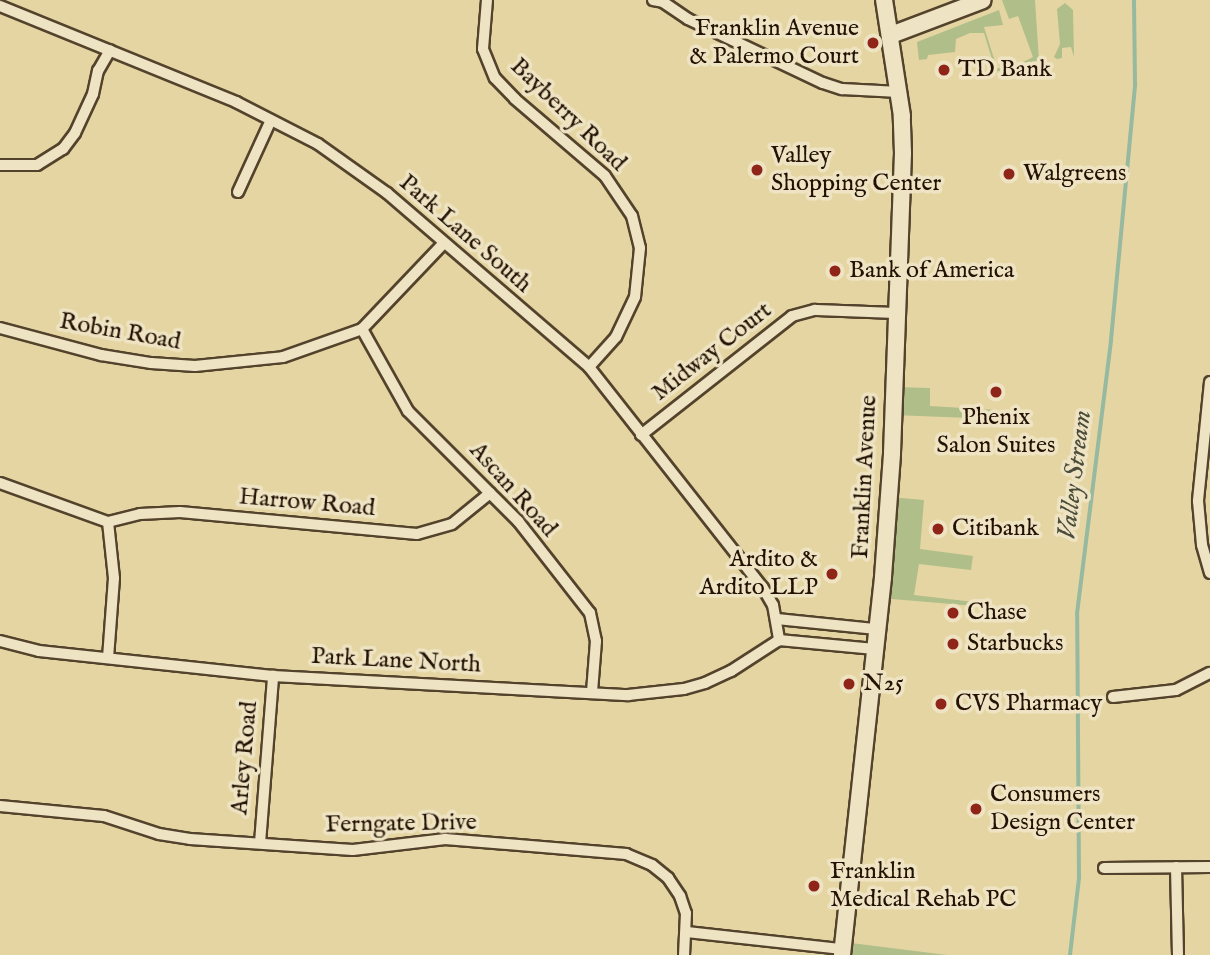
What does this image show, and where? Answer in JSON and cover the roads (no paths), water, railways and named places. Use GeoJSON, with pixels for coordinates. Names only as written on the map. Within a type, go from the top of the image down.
{"type":"FeatureCollection","features":[{"type":"Feature","properties":{"kind":"main road","name":"Franklin Avenue"},"geometry":{"type":"LineString","coordinates":[[842,952],[891,478],[903,153],[899,92],[884,0]]}},
{"type":"Feature","properties":{"kind":"main road"},"geometry":{"type":"LineString","coordinates":[[891,35],[977,3]]}},
{"type":"Feature","properties":{"kind":"street","name":"Bayberry Road"},"geometry":{"type":"LineString","coordinates":[[486,0],[483,49],[495,78],[515,99],[604,176],[632,216],[640,257],[635,297],[616,337],[589,366]]}},
{"type":"Feature","properties":{"kind":"street"},"geometry":{"type":"LineString","coordinates":[[653,0],[823,83],[842,89],[899,92]]}},
{"type":"Feature","properties":{"kind":"street","name":"Park Lane South"},"geometry":{"type":"LineString","coordinates":[[0,6],[236,102],[270,122],[318,144],[357,170],[589,366],[763,588],[777,620],[779,640]]}},
{"type":"Feature","properties":{"kind":"street"},"geometry":{"type":"LineString","coordinates":[[0,165],[37,164],[63,149],[75,133],[93,94],[98,71],[110,50]]}},
{"type":"Feature","properties":{"kind":"street"},"geometry":{"type":"LineString","coordinates":[[238,192],[270,122]]}},
{"type":"Feature","properties":{"kind":"street","name":"Robin Road"},"geometry":{"type":"LineString","coordinates":[[0,328],[101,355],[151,363],[195,366],[283,357],[362,329],[443,244]]}},
{"type":"Feature","properties":{"kind":"street","name":"Midway Court"},"geometry":{"type":"LineString","coordinates":[[641,435],[792,316],[815,310],[897,313]]}},
{"type":"Feature","properties":{"kind":"street","name":"Ascan Road"},"geometry":{"type":"LineString","coordinates":[[362,329],[408,411],[518,521],[590,613],[596,641],[592,692]]}},
{"type":"Feature","properties":{"kind":"street"},"geometry":{"type":"LineString","coordinates":[[1210,382],[1198,501],[1202,545],[1210,573]]}},
{"type":"Feature","properties":{"kind":"street"},"geometry":{"type":"LineString","coordinates":[[0,483],[108,522],[114,579],[108,658]]}},
{"type":"Feature","properties":{"kind":"street","name":"Harrow Road"},"geometry":{"type":"LineString","coordinates":[[108,522],[140,514],[180,512],[417,534],[452,524],[490,492]]}},
{"type":"Feature","properties":{"kind":"street"},"geometry":{"type":"LineString","coordinates":[[777,620],[876,629]]}},
{"type":"Feature","properties":{"kind":"street"},"geometry":{"type":"LineString","coordinates":[[779,640],[875,649]]}},
{"type":"Feature","properties":{"kind":"street","name":"Park Lane North"},"geometry":{"type":"LineString","coordinates":[[0,641],[39,651],[273,676],[646,695],[684,689],[731,671],[779,640]]}},
{"type":"Feature","properties":{"kind":"street"},"geometry":{"type":"LineString","coordinates":[[1113,697],[1176,690],[1210,673]]}},
{"type":"Feature","properties":{"kind":"street","name":"Arley Road"},"geometry":{"type":"LineString","coordinates":[[260,844],[273,676]]}},
{"type":"Feature","properties":{"kind":"street","name":"Ferngate Drive"},"geometry":{"type":"LineString","coordinates":[[0,806],[104,816],[159,834],[190,839],[353,850],[445,839],[626,854],[652,865],[674,886],[686,913],[684,955]]}},
{"type":"Feature","properties":{"kind":"street"},"geometry":{"type":"LineString","coordinates":[[1176,867],[1178,955]]}},
{"type":"Feature","properties":{"kind":"street"},"geometry":{"type":"LineString","coordinates":[[1104,868],[1210,867]]}},
{"type":"Feature","properties":{"kind":"street"},"geometry":{"type":"LineString","coordinates":[[687,932],[842,952]]}},
{"type":"Feature","properties":{"kind":"waterway","name":"Valley Stream"},"geometry":{"type":"LineString","coordinates":[[1070,955],[1079,878],[1077,614],[1111,340],[1135,84],[1134,0]]}},
{"type":"Feature","properties":{"kind":"place","name":"Franklin Avenue & Palermo Court"},"geometry":{"type":"Point","coordinates":[873,43]}},
{"type":"Feature","properties":{"kind":"place","name":"TD Bank"},"geometry":{"type":"Point","coordinates":[944,70]}},
{"type":"Feature","properties":{"kind":"place","name":"Valley Shopping Center"},"geometry":{"type":"Point","coordinates":[757,170]}},
{"type":"Feature","properties":{"kind":"place","name":"Walgreens"},"geometry":{"type":"Point","coordinates":[1009,174]}},
{"type":"Feature","properties":{"kind":"place","name":"Bank of America"},"geometry":{"type":"Point","coordinates":[835,271]}},
{"type":"Feature","properties":{"kind":"place","name":"Phenix Salon Suites"},"geometry":{"type":"Point","coordinates":[996,392]}},
{"type":"Feature","properties":{"kind":"place","name":"Citibank"},"geometry":{"type":"Point","coordinates":[938,529]}},
{"type":"Feature","properties":{"kind":"place","name":"Ardito & Ardito LLP"},"geometry":{"type":"Point","coordinates":[832,574]}},
{"type":"Feature","properties":{"kind":"place","name":"Chase"},"geometry":{"type":"Point","coordinates":[953,613]}},
{"type":"Feature","properties":{"kind":"place","name":"Starbucks"},"geometry":{"type":"Point","coordinates":[953,644]}},
{"type":"Feature","properties":{"kind":"place","name":"N25"},"geometry":{"type":"Point","coordinates":[849,684]}},
{"type":"Feature","properties":{"kind":"place","name":"CVS Pharmacy"},"geometry":{"type":"Point","coordinates":[941,704]}},
{"type":"Feature","properties":{"kind":"place","name":"Consumers Design Center"},"geometry":{"type":"Point","coordinates":[976,809]}},
{"type":"Feature","properties":{"kind":"place","name":"Franklin Medical Rehab PC"},"geometry":{"type":"Point","coordinates":[814,886]}}]}
